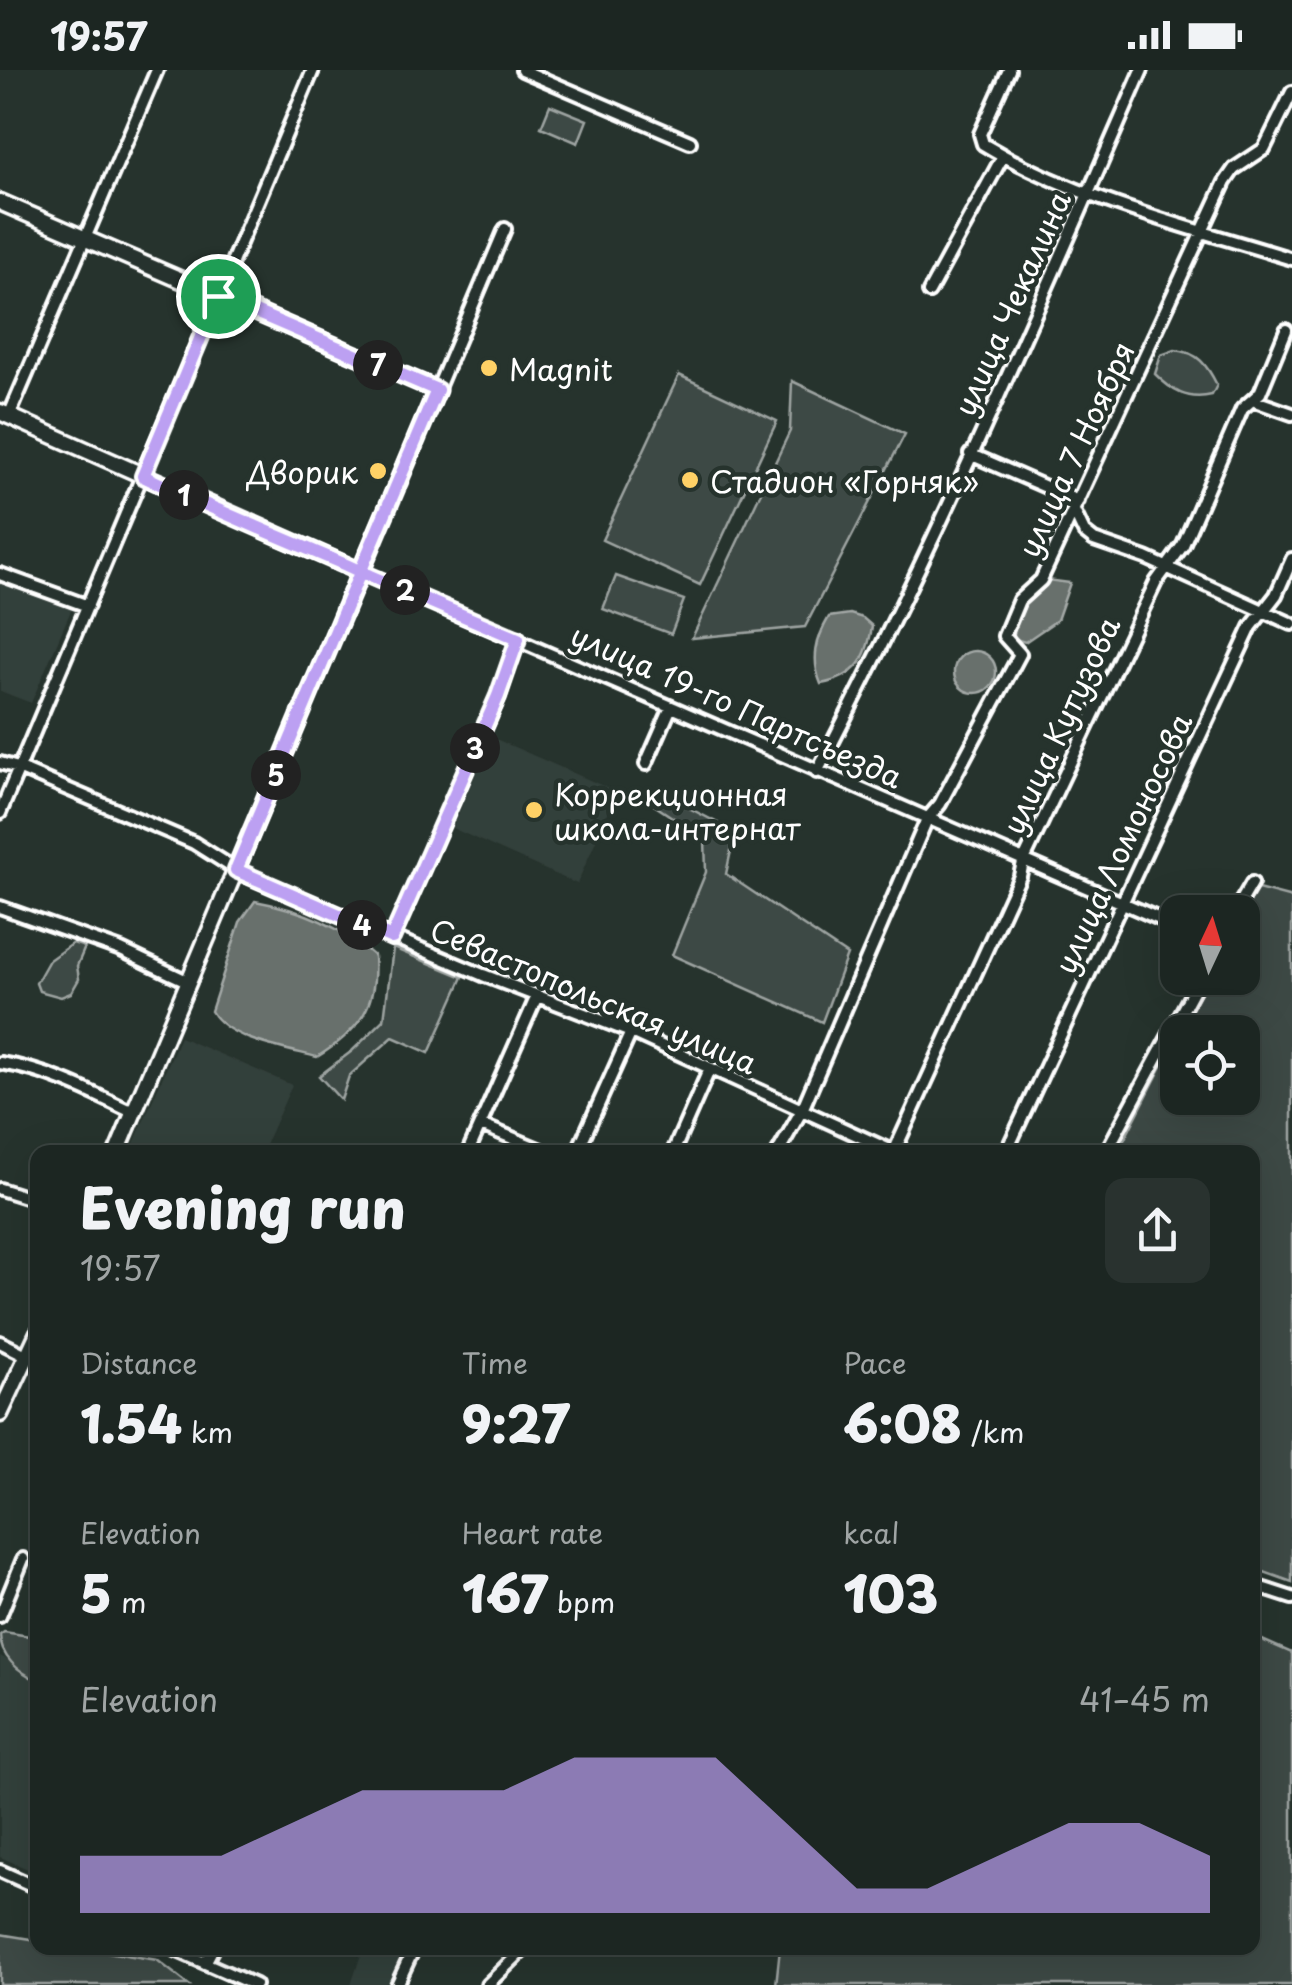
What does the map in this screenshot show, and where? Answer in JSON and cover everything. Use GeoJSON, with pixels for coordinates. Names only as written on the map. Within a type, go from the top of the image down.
{"type":"FeatureCollection","features":[{"type":"Feature","properties":{"kind":"street"},"geometry":{"type":"LineString","coordinates":[[5,414],[156,70]]}},
{"type":"Feature","properties":{"kind":"street"},"geometry":{"type":"LineString","coordinates":[[0,812],[313,70]]}},
{"type":"Feature","properties":{"kind":"street"},"geometry":{"type":"LineString","coordinates":[[522,70],[690,142]]}},
{"type":"Feature","properties":{"kind":"street"},"geometry":{"type":"LineString","coordinates":[[1008,70],[980,134],[983,144],[1088,193],[1292,259]]}},
{"type":"Feature","properties":{"kind":"street","name":"улица Чекалина"},"geometry":{"type":"LineString","coordinates":[[817,772],[869,673],[1142,70]]}},
{"type":"Feature","properties":{"kind":"street","name":"улица 7 Ноября"},"geometry":{"type":"LineString","coordinates":[[782,1145],[802,1110],[928,819],[940,804],[1020,654],[1004,636],[1019,600],[1042,580],[1225,182],[1234,168],[1264,149],[1292,92]]}},
{"type":"Feature","properties":{"kind":"street"},"geometry":{"type":"LineString","coordinates":[[929,292],[1003,156]]}},
{"type":"Feature","properties":{"kind":"street"},"geometry":{"type":"LineString","coordinates":[[0,202],[437,390]]}},
{"type":"Feature","properties":{"kind":"street"},"geometry":{"type":"LineString","coordinates":[[120,1145],[505,229]]}},
{"type":"Feature","properties":{"kind":"street","name":"улица Кутузова"},"geometry":{"type":"LineString","coordinates":[[897,1145],[1020,876],[1022,862],[1156,582],[1183,545],[1242,409],[1255,401],[1286,330]]}},
{"type":"Feature","properties":{"kind":"street"},"geometry":{"type":"LineString","coordinates":[[1255,401],[1292,414]]}},
{"type":"Feature","properties":{"kind":"street","name":"улица 19-го Партсъезда"},"geometry":{"type":"LineString","coordinates":[[5,414],[1160,920]]}},
{"type":"Feature","properties":{"kind":"street"},"geometry":{"type":"LineString","coordinates":[[970,454],[1076,506],[1084,532],[1094,540],[1146,558],[1292,624]]}},
{"type":"Feature","properties":{"kind":"street","name":"улица Ломоносова"},"geometry":{"type":"LineString","coordinates":[[1009,1145],[1251,628],[1276,595],[1292,559]]}},
{"type":"Feature","properties":{"kind":"street"},"geometry":{"type":"LineString","coordinates":[[0,574],[88,606]]}},
{"type":"Feature","properties":{"kind":"street"},"geometry":{"type":"LineString","coordinates":[[392,938],[498,696],[518,639]]}},
{"type":"Feature","properties":{"kind":"street"},"geometry":{"type":"LineString","coordinates":[[646,764],[672,707]]}},
{"type":"Feature","properties":{"kind":"street","name":"Севастопольская улица"},"geometry":{"type":"LineString","coordinates":[[0,763],[194,843],[236,870],[392,938],[631,1032],[879,1145]]}},
{"type":"Feature","properties":{"kind":"street"},"geometry":{"type":"LineString","coordinates":[[1245,895],[1252,884]]}},
{"type":"Feature","properties":{"kind":"street"},"geometry":{"type":"LineString","coordinates":[[0,907],[121,950],[190,982]]}},
{"type":"Feature","properties":{"kind":"street"},"geometry":{"type":"LineString","coordinates":[[1110,1145],[1191,995]]}},
{"type":"Feature","properties":{"kind":"street"},"geometry":{"type":"LineString","coordinates":[[471,1145],[537,996]]}},
{"type":"Feature","properties":{"kind":"street"},"geometry":{"type":"LineString","coordinates":[[580,1145],[631,1032]]}},
{"type":"Feature","properties":{"kind":"street"},"geometry":{"type":"LineString","coordinates":[[0,1063],[75,1085],[134,1113]]}},
{"type":"Feature","properties":{"kind":"street"},"geometry":{"type":"LineString","coordinates":[[676,1145],[710,1068]]}},
{"type":"Feature","properties":{"kind":"street"},"geometry":{"type":"LineString","coordinates":[[480,1124],[530,1145]]}},
{"type":"Feature","properties":{"kind":"street"},"geometry":{"type":"LineString","coordinates":[[0,1189],[30,1198]]}},
{"type":"Feature","properties":{"kind":"street"},"geometry":{"type":"LineString","coordinates":[[0,1342],[30,1357]]}},
{"type":"Feature","properties":{"kind":"street"},"geometry":{"type":"LineString","coordinates":[[0,1414],[30,1363]]}},
{"type":"Feature","properties":{"kind":"street"},"geometry":{"type":"LineString","coordinates":[[0,1616],[23,1559]]}},
{"type":"Feature","properties":{"kind":"street"},"geometry":{"type":"LineString","coordinates":[[1260,1588],[1292,1598]]}},
{"type":"Feature","properties":{"kind":"street"},"geometry":{"type":"LineString","coordinates":[[0,1872],[30,1885]]}},
{"type":"Feature","properties":{"kind":"street"},"geometry":{"type":"LineString","coordinates":[[187,1955],[254,1985]]}},
{"type":"Feature","properties":{"kind":"street"},"geometry":{"type":"LineString","coordinates":[[205,1963],[209,1955]]}},
{"type":"Feature","properties":{"kind":"street"},"geometry":{"type":"LineString","coordinates":[[397,1985],[411,1955]]}},
{"type":"Feature","properties":{"kind":"street"},"geometry":{"type":"LineString","coordinates":[[487,1985],[518,1955]]}},
{"type":"Feature","properties":{"kind":"shaded area"},"geometry":{"type":"Polygon","coordinates":[[[550,105],[587,120],[578,143],[541,127],[550,105]]]}},
{"type":"Feature","properties":{"kind":"shaded area"},"geometry":{"type":"Polygon","coordinates":[[[1175,350],[1196,357],[1205,366],[1217,385],[1212,395],[1195,397],[1180,393],[1155,374],[1161,355],[1175,350]]]}},
{"type":"Feature","properties":{"kind":"shaded area","name":"Стадион «Горняк»"},"geometry":{"type":"Polygon","coordinates":[[[679,375],[777,421],[700,585],[602,540],[679,375]]]}},
{"type":"Feature","properties":{"kind":"shaded area"},"geometry":{"type":"Polygon","coordinates":[[[792,381],[905,434],[805,627],[692,638],[790,431],[792,381]]]}},
{"type":"Feature","properties":{"kind":"shaded area"},"geometry":{"type":"Polygon","coordinates":[[[616,576],[684,600],[671,634],[603,609],[616,576]]]}},
{"type":"Feature","properties":{"kind":"shaded area"},"geometry":{"type":"Polygon","coordinates":[[[0,580],[72,608],[31,703],[0,691],[0,580]]]}},
{"type":"Feature","properties":{"kind":"shaded area"},"geometry":{"type":"Polygon","coordinates":[[[1047,580],[1070,583],[1057,620],[1025,642],[1015,639],[1018,614],[1047,580]]]}},
{"type":"Feature","properties":{"kind":"shaded area"},"geometry":{"type":"Polygon","coordinates":[[[850,614],[872,626],[867,648],[851,672],[821,684],[816,650],[821,633],[829,617],[850,614]]]}},
{"type":"Feature","properties":{"kind":"shaded area"},"geometry":{"type":"Polygon","coordinates":[[[975,651],[990,657],[996,672],[990,687],[975,693],[960,687],[954,672],[960,657],[975,651]]]}},
{"type":"Feature","properties":{"kind":"shaded area","name":"Коррекционная школа-интернат"},"geometry":{"type":"Polygon","coordinates":[[[491,737],[617,792],[577,884],[452,828],[491,737]]]}},
{"type":"Feature","properties":{"kind":"shaded area"},"geometry":{"type":"Polygon","coordinates":[[[664,795],[735,832],[726,874],[847,955],[822,1022],[672,955],[706,872],[705,839],[654,805],[664,795]]]}},
{"type":"Feature","properties":{"kind":"shaded area"},"geometry":{"type":"Polygon","coordinates":[[[1254,888],[1292,898],[1292,1582],[1260,1571],[1260,1145],[1122,1145],[1160,1070],[1160,1115],[1260,1115],[1260,1015],[1189,1015],[1199,995],[1260,995],[1260,895],[1250,895],[1254,888]]]}},
{"type":"Feature","properties":{"kind":"shaded area"},"geometry":{"type":"Polygon","coordinates":[[[255,901],[319,920],[374,956],[373,990],[363,1016],[344,1037],[317,1057],[243,1036],[211,1011],[240,922],[255,901]]]}},
{"type":"Feature","properties":{"kind":"shaded area"},"geometry":{"type":"Polygon","coordinates":[[[73,943],[85,947],[77,966],[79,979],[71,993],[61,997],[39,991],[36,983],[49,960],[73,943]]]}},
{"type":"Feature","properties":{"kind":"shaded area"},"geometry":{"type":"Polygon","coordinates":[[[393,948],[463,977],[429,1053],[393,1037],[349,1076],[341,1100],[319,1076],[384,1020],[393,948]]]}},
{"type":"Feature","properties":{"kind":"shaded area"},"geometry":{"type":"Polygon","coordinates":[[[180,1037],[292,1085],[265,1145],[133,1145],[180,1037]]]}},
{"type":"Feature","properties":{"kind":"shaded area"},"geometry":{"type":"Polygon","coordinates":[[[4,1632],[30,1637],[30,1676],[7,1657],[0,1635],[4,1632]]]}},
{"type":"Feature","properties":{"kind":"shaded area"},"geometry":{"type":"Polygon","coordinates":[[[1260,1639],[1292,1653],[1292,1985],[776,1985],[779,1955],[1260,1955],[1260,1639]]]}},
{"type":"Feature","properties":{"kind":"shaded area"},"geometry":{"type":"Polygon","coordinates":[[[0,1656],[30,1671],[30,1870],[0,1857],[0,1656]]]}},
{"type":"Feature","properties":{"kind":"shaded area"},"geometry":{"type":"Polygon","coordinates":[[[0,1934],[30,1939],[30,1955],[126,1955],[157,1960],[189,1985],[0,1985],[0,1934]]]}},
{"type":"Feature","properties":{"kind":"shaded area"},"geometry":{"type":"Polygon","coordinates":[[[361,1955],[403,1955],[390,1985],[351,1985],[361,1955]]]}},
{"type":"Feature","properties":{"kind":"place","name":"Magnit"},"geometry":{"type":"Point","coordinates":[489,368]}},
{"type":"Feature","properties":{"kind":"place","name":"Дворик"},"geometry":{"type":"Point","coordinates":[378,471]}},
{"type":"Feature","properties":{"kind":"place","name":"Стадион «Горняк»"},"geometry":{"type":"Point","coordinates":[690,480]}},
{"type":"Feature","properties":{"kind":"place","name":"Коррекционная школа-интернат"},"geometry":{"type":"Point","coordinates":[534,810]}},
{"type":"Feature","properties":{"kind":"route"},"geometry":{"type":"LineString","coordinates":[[218,296],[143,476],[179,493],[252,524],[346,565],[361,572],[370,576],[431,600],[518,639],[498,696],[392,938],[236,870],[361,572],[366,558],[437,390],[218,296]]}}]}
